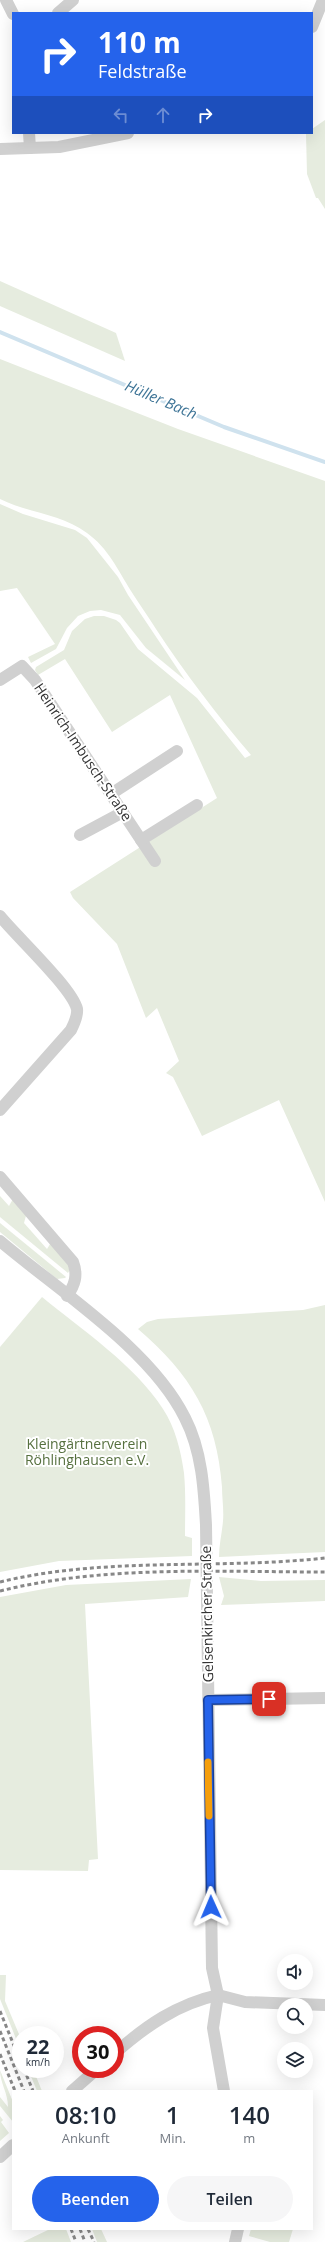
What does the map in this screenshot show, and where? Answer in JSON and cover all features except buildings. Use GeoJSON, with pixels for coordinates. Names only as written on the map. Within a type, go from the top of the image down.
{"type":"FeatureCollection","features":[{"type":"Feature","properties":{"kind":"street"},"geometry":{"type":"LineString","coordinates":[[6,0],[12,12]]}},
{"type":"Feature","properties":{"kind":"street"},"geometry":{"type":"LineString","coordinates":[[59,12],[73,0]]}},
{"type":"Feature","properties":{"kind":"street"},"geometry":{"type":"LineString","coordinates":[[313,25],[323,0]]}},
{"type":"Feature","properties":{"kind":"street"},"geometry":{"type":"LineString","coordinates":[[29,134],[30,148]]}},
{"type":"Feature","properties":{"kind":"street"},"geometry":{"type":"LineString","coordinates":[[0,149],[59,147],[123,134]]}},
{"type":"Feature","properties":{"kind":"street","name":"Heinrich-Imbusch-Straße"},"geometry":{"type":"LineString","coordinates":[[0,680],[22,666],[35,680],[155,861]]}},
{"type":"Feature","properties":{"kind":"street"},"geometry":{"type":"LineString","coordinates":[[111,794],[176,751]]}},
{"type":"Feature","properties":{"kind":"street"},"geometry":{"type":"LineString","coordinates":[[141,840],[197,805]]}},
{"type":"Feature","properties":{"kind":"street"},"geometry":{"type":"LineString","coordinates":[[80,835],[123,812]]}},
{"type":"Feature","properties":{"kind":"street"},"geometry":{"type":"LineString","coordinates":[[0,916],[55,977],[73,1000],[77,1010],[76,1020],[71,1030],[0,1110]]}},
{"type":"Feature","properties":{"kind":"street"},"geometry":{"type":"LineString","coordinates":[[0,1177],[73,1262],[76,1271],[75,1283],[67,1296]]}},
{"type":"Feature","properties":{"kind":"street","name":"Gelsenkircher Straße"},"geometry":{"type":"LineString","coordinates":[[0,1241],[126,1345],[152,1370],[175,1400],[193,1436],[200,1461],[205,1501],[212,1968],[218,1995]]}},
{"type":"Feature","properties":{"kind":"street"},"geometry":{"type":"LineString","coordinates":[[208,1700],[325,1698]]}},
{"type":"Feature","properties":{"kind":"street"},"geometry":{"type":"LineString","coordinates":[[218,1995],[212,2028],[224,2090]]}},
{"type":"Feature","properties":{"kind":"street"},"geometry":{"type":"LineString","coordinates":[[124,2045],[152,2022],[172,2010],[199,1999],[218,1995],[245,2002],[325,2005]]}},
{"type":"Feature","properties":{"kind":"street"},"geometry":{"type":"LineString","coordinates":[[73,2090],[87,2078]]}},
{"type":"Feature","properties":{"kind":"street"},"geometry":{"type":"LineString","coordinates":[[0,2157],[12,2146]]}},
{"type":"Feature","properties":{"kind":"street"},"geometry":{"type":"LineString","coordinates":[[235,2242],[238,2230]]}},
{"type":"Feature","properties":{"kind":"green space"},"geometry":{"type":"Polygon","coordinates":[[[325,120],[325,209],[318,198],[316,198],[307,174],[306,134],[313,134],[313,128],[325,120]]]}},
{"type":"Feature","properties":{"kind":"green space"},"geometry":{"type":"Polygon","coordinates":[[[0,281],[116,333],[125,361],[0,306],[0,281]]]}},
{"type":"Feature","properties":{"kind":"green space"},"geometry":{"type":"Polygon","coordinates":[[[0,359],[178,429],[325,481],[325,1202],[279,1100],[202,1136],[173,1077],[166,1073],[179,1061],[157,1008],[146,1018],[117,944],[73,898],[70,892],[217,798],[170,695],[112,732],[65,659],[38,675],[35,670],[36,667],[64,650],[72,631],[85,619],[94,616],[104,616],[120,623],[138,649],[197,698],[245,758],[251,755],[178,662],[101,545],[87,533],[67,522],[22,508],[0,499],[0,359]]]}},
{"type":"Feature","properties":{"kind":"green space"},"geometry":{"type":"Polygon","coordinates":[[[0,504],[23,514],[75,530],[87,538],[118,577],[128,595],[185,680],[146,648],[120,615],[101,610],[90,611],[78,616],[67,628],[56,649],[31,663],[28,657],[55,644],[17,588],[0,591],[0,504]]]}},
{"type":"Feature","properties":{"kind":"green space"},"geometry":{"type":"Polygon","coordinates":[[[0,1196],[9,1206],[14,1197],[27,1212],[24,1223],[47,1249],[52,1241],[66,1256],[70,1264],[68,1273],[0,1217],[0,1196]]]}},
{"type":"Feature","properties":{"kind":"green space"},"geometry":{"type":"Polygon","coordinates":[[[0,1223],[66,1277],[57,1279],[0,1232],[0,1223]]]}},
{"type":"Feature","properties":{"kind":"green space","name":"Kleingärtnerverein Röhlinghausen e.V."},"geometry":{"type":"Polygon","coordinates":[[[42,1297],[123,1363],[138,1378],[163,1409],[177,1440],[183,1465],[185,1489],[185,1536],[192,1538],[192,1556],[59,1561],[0,1572],[0,1347],[42,1297]]]}},
{"type":"Feature","properties":{"kind":"green space"},"geometry":{"type":"Polygon","coordinates":[[[325,1305],[325,1552],[219,1557],[223,1526],[222,1487],[219,1462],[207,1419],[198,1399],[187,1381],[157,1346],[138,1329],[147,1322],[158,1319],[303,1310],[325,1305]]]}},
{"type":"Feature","properties":{"kind":"green space"},"geometry":{"type":"Polygon","coordinates":[[[219,1577],[261,1581],[325,1580],[325,1601],[221,1605],[224,1596],[219,1577]]]}},
{"type":"Feature","properties":{"kind":"green space"},"geometry":{"type":"Polygon","coordinates":[[[191,1579],[188,1597],[85,1604],[98,1859],[89,1860],[88,1871],[0,1870],[0,1597],[66,1585],[191,1579]]]}},
{"type":"Feature","properties":{"kind":"green space"},"geometry":{"type":"Polygon","coordinates":[[[0,1975],[6,1975],[5,2001],[16,2026],[12,2026],[12,2029],[0,1999],[0,1975]]]}},
{"type":"Feature","properties":{"kind":"green space"},"geometry":{"type":"Polygon","coordinates":[[[0,2070],[12,2100],[12,2121],[0,2106],[0,2097],[8,2107],[7,2097],[1,2079],[0,2070]]]}},
{"type":"Feature","properties":{"kind":"green space"},"geometry":{"type":"Polygon","coordinates":[[[32,2078],[37,2078],[42,2090],[37,2090],[32,2078]]]}},
{"type":"Feature","properties":{"kind":"green space"},"geometry":{"type":"Polygon","coordinates":[[[0,2116],[3,2120],[1,2122],[9,2133],[0,2141],[0,2116]]]}},
{"type":"Feature","properties":{"kind":"green space"},"geometry":{"type":"Polygon","coordinates":[[[48,2230],[66,2230],[71,2242],[23,2242],[48,2230]]]}},
{"type":"Feature","properties":{"kind":"green space"},"geometry":{"type":"Polygon","coordinates":[[[92,2230],[101,2230],[107,2242],[97,2242],[92,2230]]]}},
{"type":"Feature","properties":{"kind":"green space"},"geometry":{"type":"Polygon","coordinates":[[[251,2230],[293,2230],[289,2242],[270,2242],[249,2236],[251,2230]]]}},
{"type":"Feature","properties":{"kind":"waterway","name":"Hüller Bach"},"geometry":{"type":"LineString","coordinates":[[0,332],[224,427],[325,462]]}},
{"type":"Feature","properties":{"kind":"railway"},"geometry":{"type":"LineString","coordinates":[[0,1582],[40,1574],[121,1566],[244,1563],[325,1558]]}},
{"type":"Feature","properties":{"kind":"railway"},"geometry":{"type":"LineString","coordinates":[[0,1591],[80,1577],[121,1574],[203,1571],[325,1572]]}},
{"type":"Feature","properties":{"kind":"railway"},"geometry":{"type":"LineString","coordinates":[[0,2011],[12,2041]]}},
{"type":"Feature","properties":{"kind":"railway"},"geometry":{"type":"LineString","coordinates":[[0,2031],[24,2090]]}},
{"type":"Feature","properties":{"kind":"railway"},"geometry":{"type":"LineString","coordinates":[[0,2054],[15,2090]]}},
{"type":"Feature","properties":{"kind":"railway"},"geometry":{"type":"LineString","coordinates":[[28,2078],[33,2090]]}},
{"type":"Feature","properties":{"kind":"railway"},"geometry":{"type":"LineString","coordinates":[[71,2230],[76,2242]]}},
{"type":"Feature","properties":{"kind":"railway"},"geometry":{"type":"LineString","coordinates":[[80,2230],[85,2242]]}},
{"type":"Feature","properties":{"kind":"railway"},"geometry":{"type":"LineString","coordinates":[[88,2230],[94,2242]]}},
{"type":"Feature","properties":{"kind":"slow traffic"},"geometry":{"type":"LineString","coordinates":[[208,1762],[209,1816]]}},
{"type":"Feature","properties":{"kind":"route"},"geometry":{"type":"LineString","coordinates":[[211,1907],[208,1700],[269,1699]]}}]}
